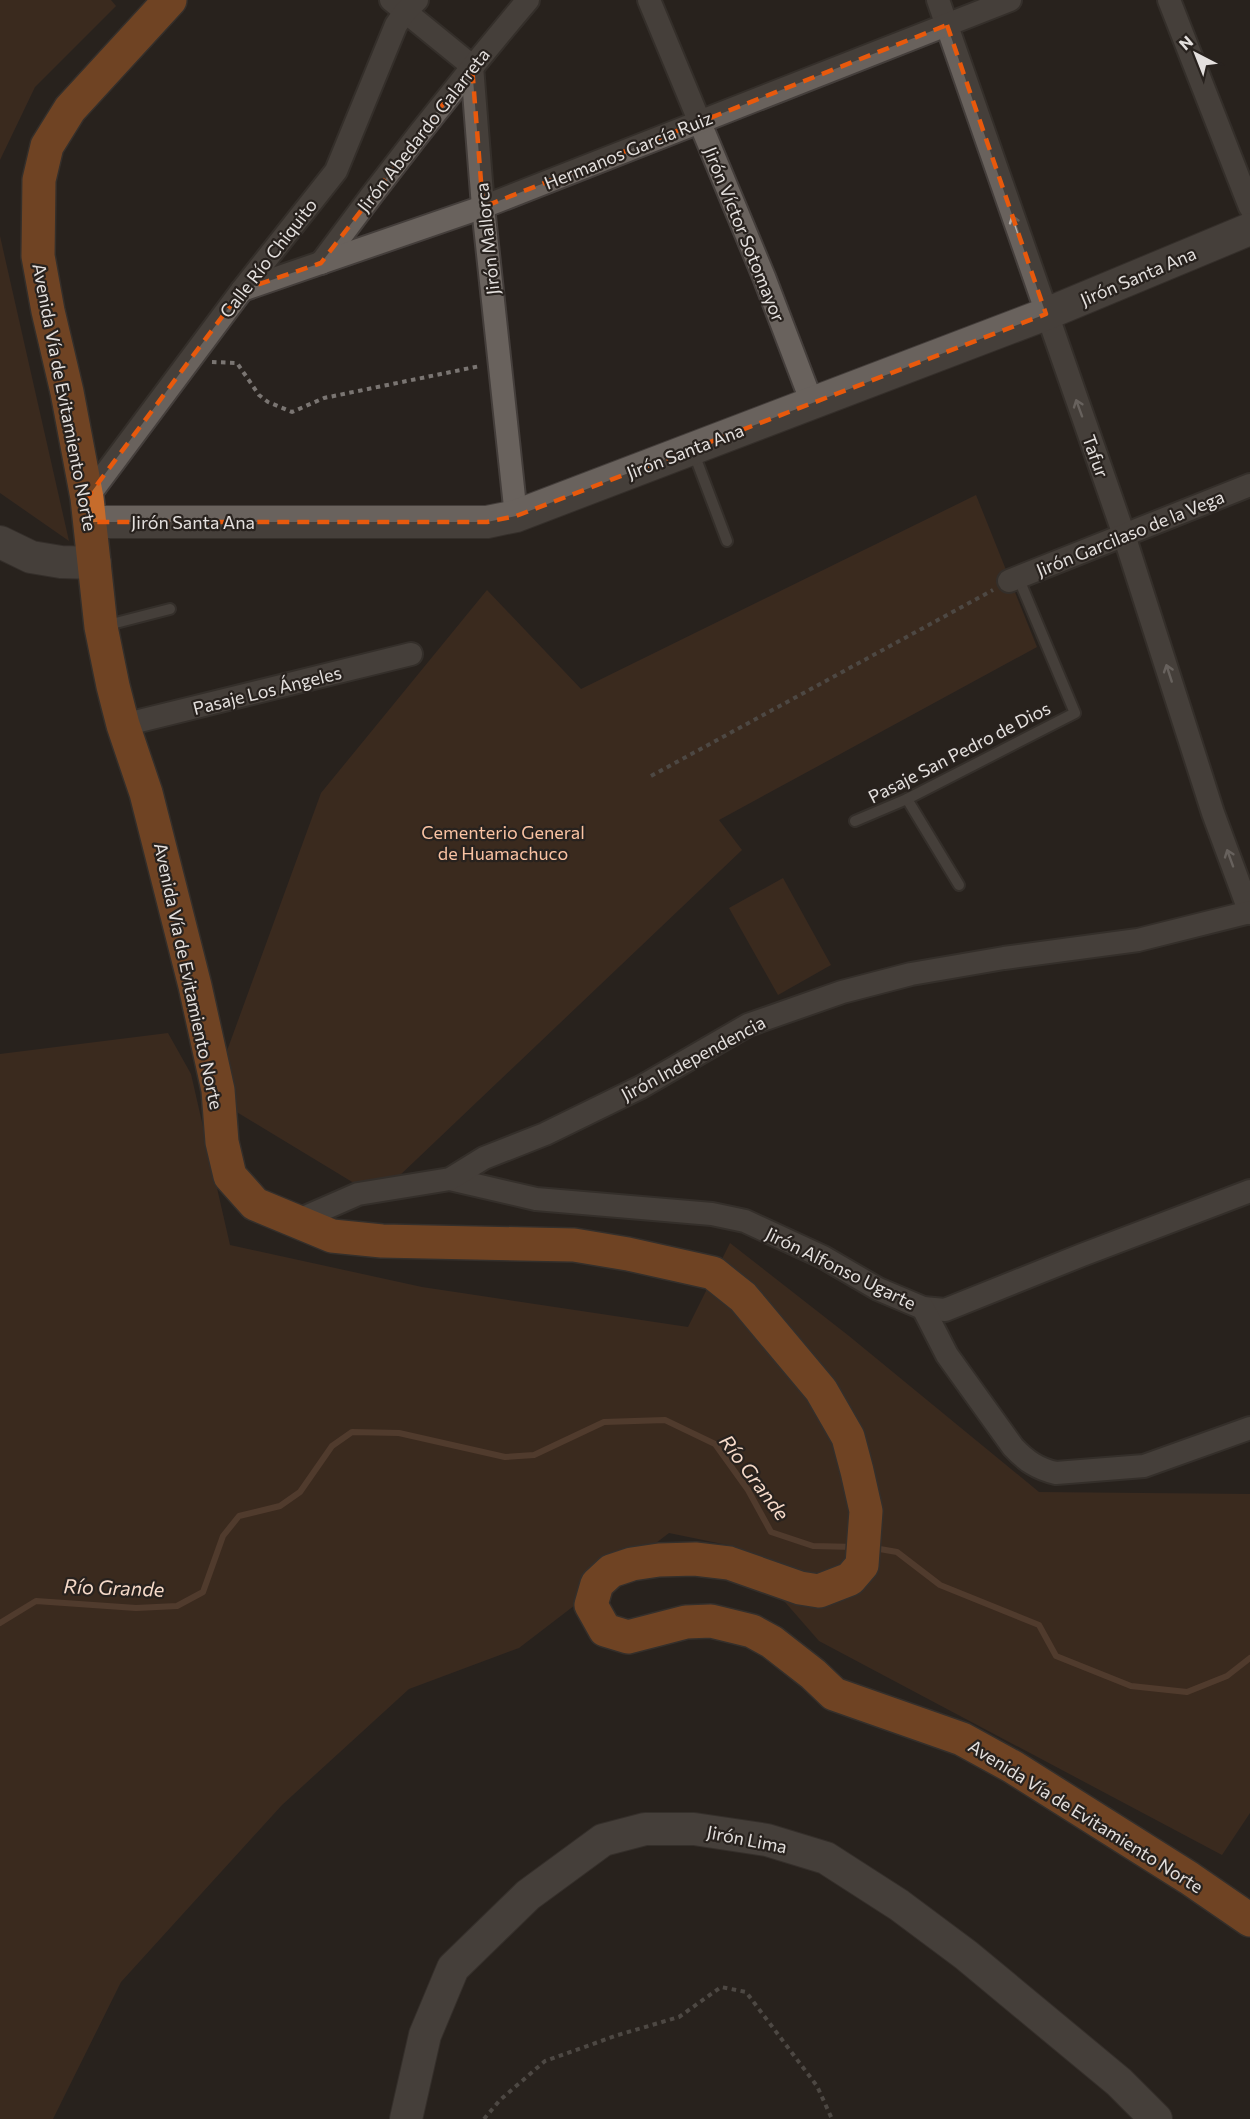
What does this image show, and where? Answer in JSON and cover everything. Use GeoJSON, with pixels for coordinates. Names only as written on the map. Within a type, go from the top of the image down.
{"type":"FeatureCollection","features":[{"type":"Feature","properties":{"kind":"highway","name":"Avenida Vía de Evitamiento Norte"},"geometry":{"type":"LineString","coordinates":[[170,0],[70,109],[47,147],[39,180],[38,256],[48,311],[68,392],[88,510],[101,627],[123,725],[146,793],[192,974],[218,1090],[222,1142],[230,1176],[255,1204],[332,1236],[382,1241],[574,1245],[628,1254],[712,1274],[743,1297],[821,1390],[848,1437],[866,1511],[862,1564],[850,1579],[819,1591],[800,1588],[729,1563],[695,1559],[659,1560],[632,1564],[611,1571],[597,1584],[591,1605],[605,1630],[628,1637],[686,1622],[711,1622],[752,1631],[772,1642],[813,1674],[834,1694],[962,1739],[1013,1767],[1189,1878],[1250,1920]]}},
{"type":"Feature","properties":{"kind":"street","name":"Jirón Abedardo Galarreta"},"geometry":{"type":"LineString","coordinates":[[321,263],[384,177],[528,0]]}},
{"type":"Feature","properties":{"kind":"street","name":"Jirón Víctor Sotomayor"},"geometry":{"type":"LineString","coordinates":[[649,0],[764,277],[812,403]]}},
{"type":"Feature","properties":{"kind":"street","name":"Tafur"},"geometry":{"type":"LineString","coordinates":[[938,0],[1124,535],[1214,813],[1250,913]]}},
{"type":"Feature","properties":{"kind":"street","name":"Hermanos García Ruiz"},"geometry":{"type":"LineString","coordinates":[[242,290],[483,207],[1010,0]]}},
{"type":"Feature","properties":{"kind":"street"},"geometry":{"type":"LineString","coordinates":[[1169,0],[1250,207]]}},
{"type":"Feature","properties":{"kind":"street","name":"Calle Río Chiquito"},"geometry":{"type":"LineString","coordinates":[[88,510],[187,364],[336,171],[404,4]]}},
{"type":"Feature","properties":{"kind":"street"},"geometry":{"type":"LineString","coordinates":[[404,4],[472,66]]}},
{"type":"Feature","properties":{"kind":"street","name":"Jirón Mallorca"},"geometry":{"type":"LineString","coordinates":[[472,66],[483,207],[516,516]]}},
{"type":"Feature","properties":{"kind":"street","name":"Jirón Santa Ana"},"geometry":{"type":"LineString","coordinates":[[88,510],[487,522],[516,516],[1046,314],[1250,229]]}},
{"type":"Feature","properties":{"kind":"street","name":"Jirón Garcilaso de la Vega"},"geometry":{"type":"LineString","coordinates":[[1014,579],[1250,484]]}},
{"type":"Feature","properties":{"kind":"street"},"geometry":{"type":"LineString","coordinates":[[0,542],[31,557],[61,562],[94,563]]}},
{"type":"Feature","properties":{"kind":"street","name":"Pasaje Los Ángeles"},"geometry":{"type":"LineString","coordinates":[[123,725],[411,654]]}},
{"type":"Feature","properties":{"kind":"street","name":"Jirón Independencia"},"geometry":{"type":"LineString","coordinates":[[294,1222],[358,1194],[450,1179],[484,1158],[545,1134],[641,1087],[748,1025],[842,992],[911,974],[1004,958],[1138,940],[1250,913]]}},
{"type":"Feature","properties":{"kind":"street","name":"Jirón Alfonso Ugarte"},"geometry":{"type":"LineString","coordinates":[[450,1179],[536,1199],[712,1214],[745,1221],[823,1257],[878,1289],[923,1308],[945,1310],[1250,1191]]}},
{"type":"Feature","properties":{"kind":"street"},"geometry":{"type":"LineString","coordinates":[[923,1308],[947,1355],[1013,1447],[1036,1466],[1056,1473],[1144,1466],[1250,1428]]}},
{"type":"Feature","properties":{"kind":"street","name":"Jirón Lima"},"geometry":{"type":"LineString","coordinates":[[406,2119],[425,2035],[453,1968],[528,1895],[603,1840],[645,1829],[694,1829],[766,1839],[826,1858],[899,1905],[966,1955],[1119,2082],[1156,2119]]}},
{"type":"Feature","properties":{"kind":"lane"},"geometry":{"type":"LineString","coordinates":[[693,448],[727,541]]}},
{"type":"Feature","properties":{"kind":"lane","name":"Pasaje San Pedro de Dios"},"geometry":{"type":"LineString","coordinates":[[855,822],[907,799],[1075,713],[1014,579]]}},
{"type":"Feature","properties":{"kind":"lane"},"geometry":{"type":"LineString","coordinates":[[101,627],[170,609]]}},
{"type":"Feature","properties":{"kind":"lane"},"geometry":{"type":"LineString","coordinates":[[907,799],[959,885]]}},
{"type":"Feature","properties":{"kind":"path"},"geometry":{"type":"LineString","coordinates":[[187,364],[237,363],[259,395],[268,402],[292,412],[324,398],[500,363]]}},
{"type":"Feature","properties":{"kind":"path"},"geometry":{"type":"LineString","coordinates":[[651,776],[1014,579]]}},
{"type":"Feature","properties":{"kind":"path"},"geometry":{"type":"LineString","coordinates":[[484,2119],[500,2100],[545,2061],[618,2035],[679,2017],[721,1987],[746,1992],[817,2086],[832,2119]]}},
{"type":"Feature","properties":{"kind":"highlighted area"},"geometry":{"type":"Polygon","coordinates":[[[947,25],[1046,314],[516,516],[487,522],[90,522],[87,498],[242,290],[321,263],[472,66],[483,207],[947,25]]]}},
{"type":"Feature","properties":{"kind":"green space"},"geometry":{"type":"Polygon","coordinates":[[[0,0],[111,0],[116,6],[35,87],[0,160],[0,0]]]}},
{"type":"Feature","properties":{"kind":"green space"},"geometry":{"type":"Polygon","coordinates":[[[0,236],[69,541],[0,493],[0,236]]]}},
{"type":"Feature","properties":{"kind":"green space","name":"Cementerio General de Huamachuco"},"geometry":{"type":"Polygon","coordinates":[[[976,495],[1037,647],[719,820],[742,850],[377,1197],[235,1111],[224,1059],[321,793],[487,590],[581,689],[976,495]]]}},
{"type":"Feature","properties":{"kind":"green space"},"geometry":{"type":"Polygon","coordinates":[[[783,878],[831,965],[778,995],[729,908],[783,878]]]}},
{"type":"Feature","properties":{"kind":"green space"},"geometry":{"type":"Polygon","coordinates":[[[168,1033],[191,1074],[230,1245],[422,1287],[688,1327],[730,1243],[849,1336],[1039,1492],[1250,1494],[1250,1813],[1222,1855],[819,1641],[737,1547],[669,1533],[519,1648],[409,1689],[282,1805],[121,1982],[53,2119],[0,2119],[0,1054],[168,1033]]]}},
{"type":"Feature","properties":{"kind":"waterway","name":"Río Grande"},"geometry":{"type":"LineString","coordinates":[[0,1623],[36,1601],[136,1608],[177,1606],[203,1592],[223,1536],[239,1516],[280,1506],[300,1492],[332,1446],[352,1432],[399,1433],[505,1457],[534,1455],[604,1422],[665,1420],[715,1444],[748,1490],[771,1532],[813,1546],[855,1547]]}},
{"type":"Feature","properties":{"kind":"waterway","name":"Río Grande"},"geometry":{"type":"LineString","coordinates":[[874,1548],[897,1552],[940,1585],[1039,1625],[1056,1656],[1131,1686],[1187,1692],[1227,1676],[1250,1658]]}}]}
